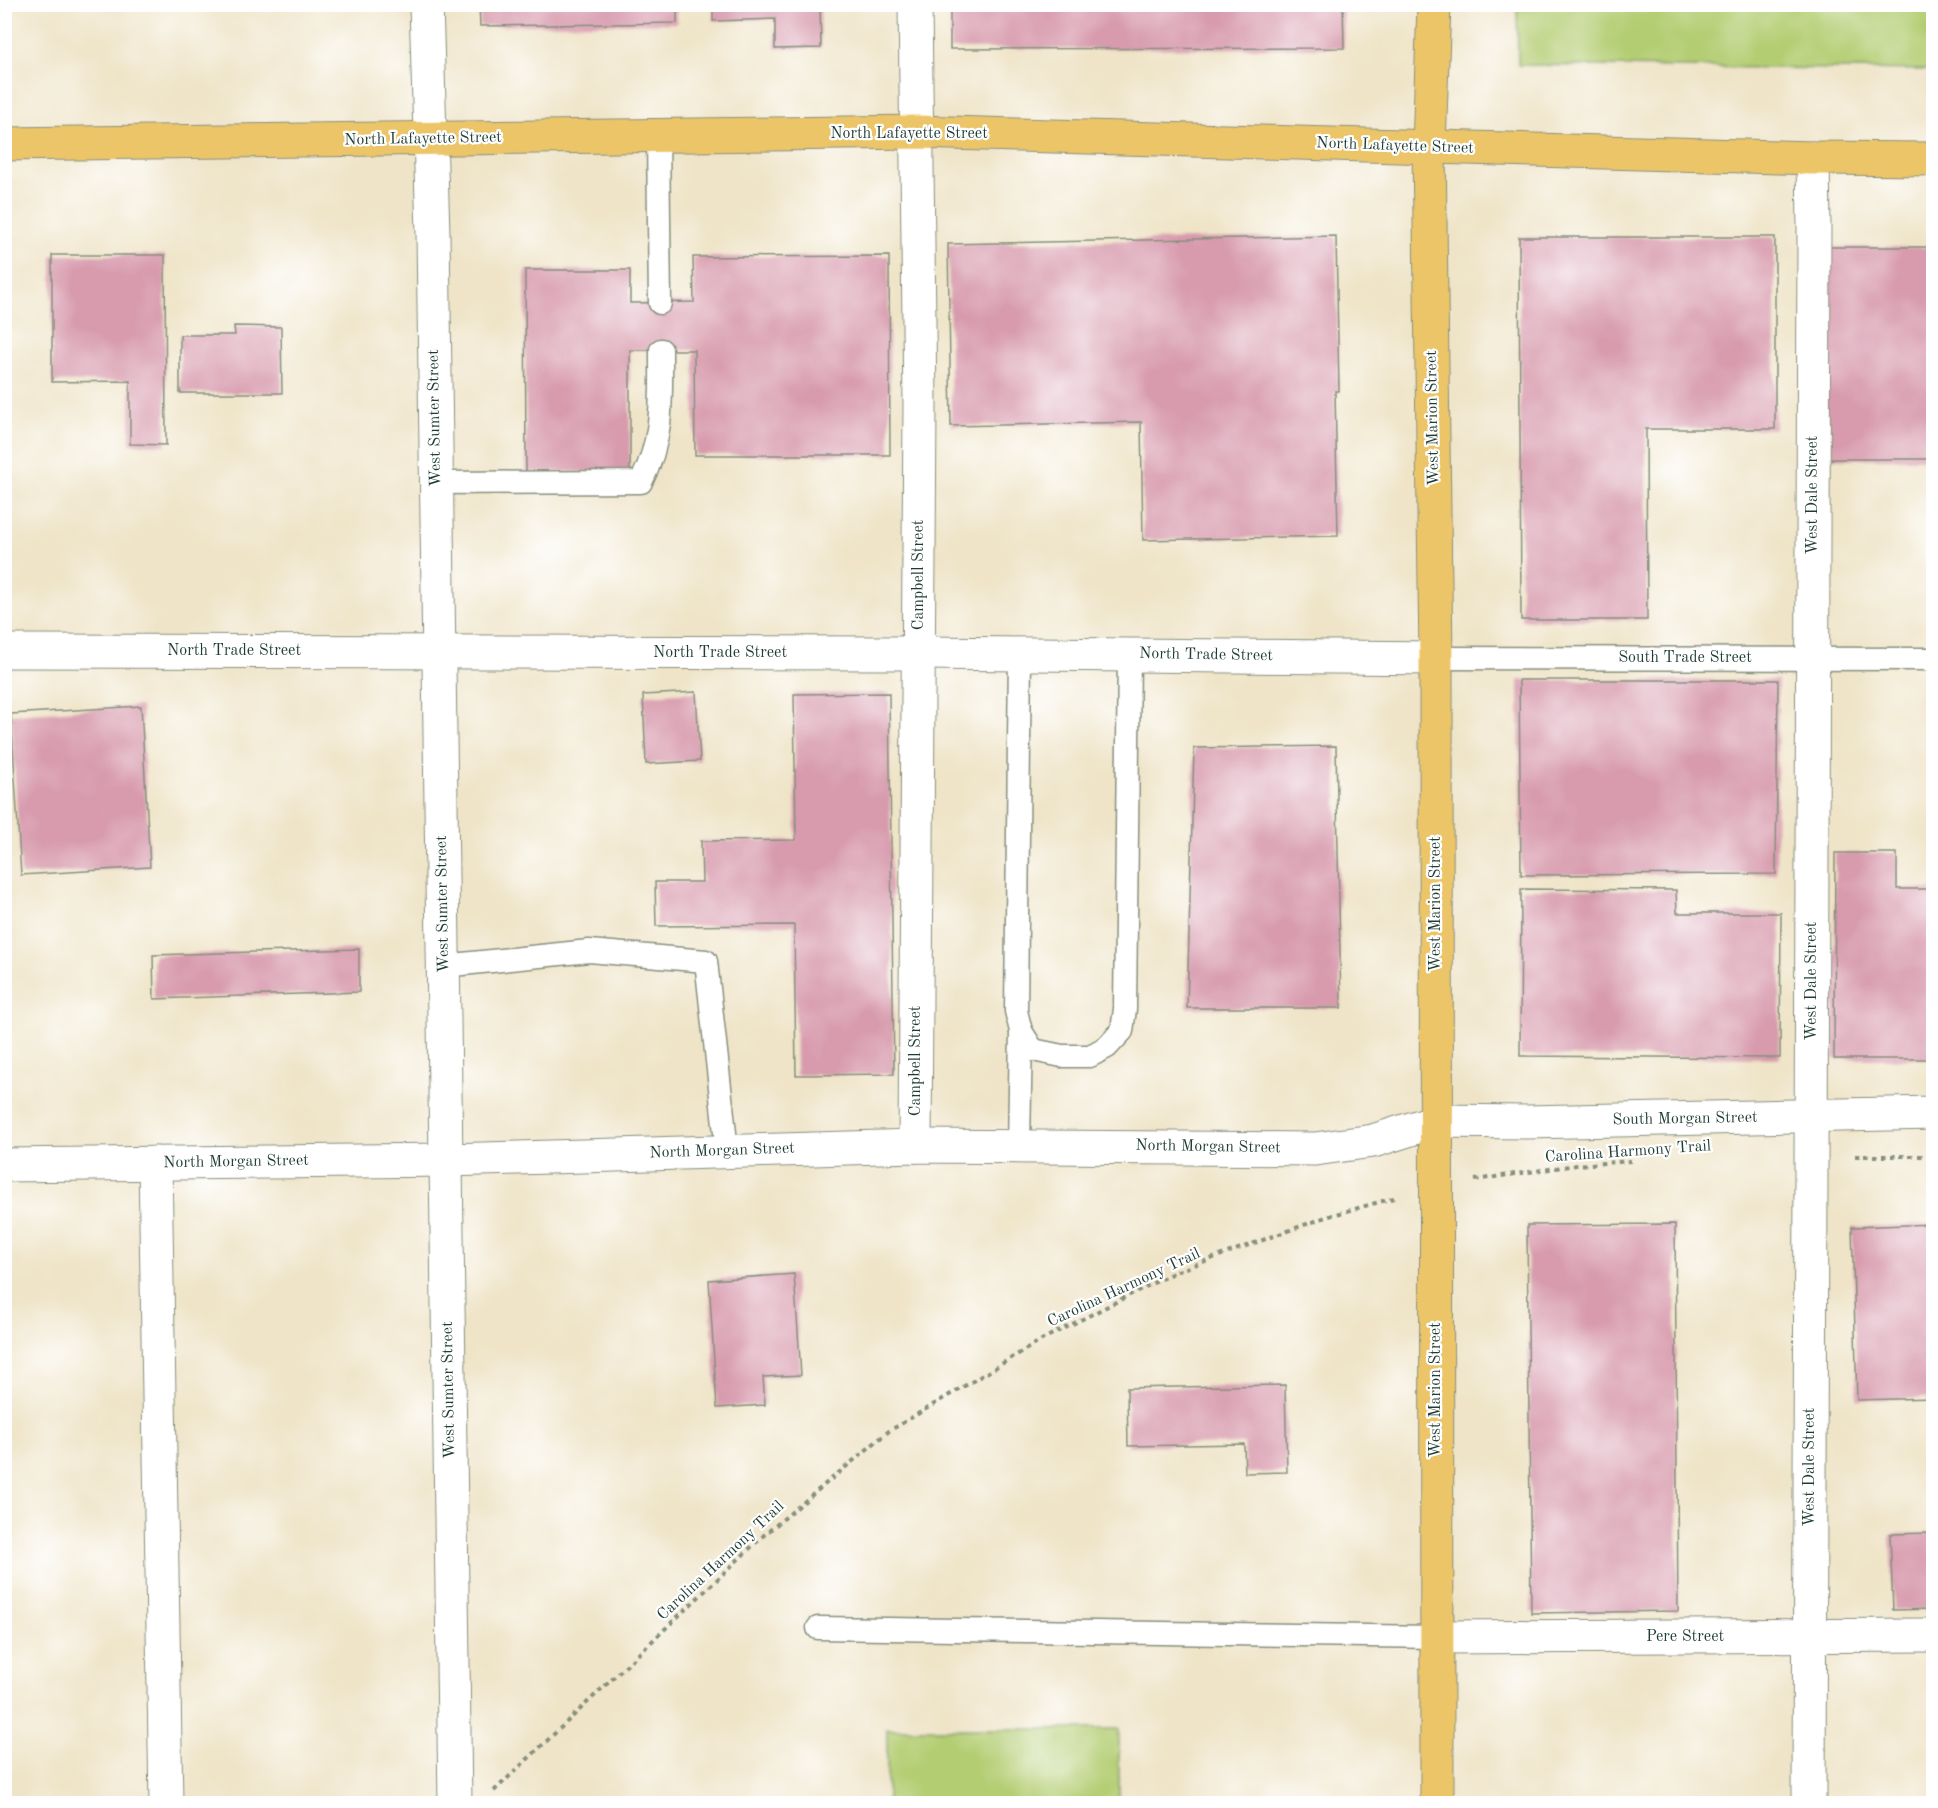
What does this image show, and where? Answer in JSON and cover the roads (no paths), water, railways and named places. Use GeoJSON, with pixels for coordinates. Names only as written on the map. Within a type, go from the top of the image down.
{"type":"FeatureCollection","features":[{"type":"Feature","properties":{"kind":"main road","name":"West Marion Street"},"geometry":{"type":"LineString","coordinates":[[1434,4],[1429,147],[1436,658],[1437,1803]]}},
{"type":"Feature","properties":{"kind":"main road","name":"North Lafayette Street"},"geometry":{"type":"LineString","coordinates":[[4,144],[917,132],[1813,158],[1934,159]]}},
{"type":"Feature","properties":{"kind":"street","name":"West Sumter Street"},"geometry":{"type":"LineString","coordinates":[[426,4],[431,140],[447,1160],[454,1803]]}},
{"type":"Feature","properties":{"kind":"street","name":"Campbell Street"},"geometry":{"type":"LineString","coordinates":[[915,4],[919,653],[915,1146]]}},
{"type":"Feature","properties":{"kind":"street","name":"West Dale Street"},"geometry":{"type":"LineString","coordinates":[[1809,1803],[1813,158]]}},
{"type":"Feature","properties":{"kind":"street","name":"North Trade Street"},"geometry":{"type":"LineString","coordinates":[[4,651],[919,653],[1436,658]]}},
{"type":"Feature","properties":{"kind":"street","name":"South Morgan Street"},"geometry":{"type":"LineString","coordinates":[[1436,1122],[1539,1122],[1934,1113]]}},
{"type":"Feature","properties":{"kind":"street","name":"North Morgan Street"},"geometry":{"type":"LineString","coordinates":[[4,1165],[447,1160],[915,1146],[1315,1149],[1373,1142],[1436,1122]]}},
{"type":"Feature","properties":{"kind":"street"},"geometry":{"type":"LineString","coordinates":[[155,1163],[166,1803]]}},
{"type":"Feature","properties":{"kind":"street","name":"Pere Street"},"geometry":{"type":"LineString","coordinates":[[1437,1637],[1934,1635]]}},
{"type":"Feature","properties":{"kind":"lane"},"geometry":{"type":"LineString","coordinates":[[658,136],[660,303]]}},
{"type":"Feature","properties":{"kind":"lane"},"geometry":{"type":"LineString","coordinates":[[436,483],[641,482],[652,462],[657,443],[662,410],[661,350]]}},
{"type":"Feature","properties":{"kind":"lane"},"geometry":{"type":"LineString","coordinates":[[1019,1146],[1021,1031],[1016,1011],[1020,654]]}},
{"type":"Feature","properties":{"kind":"lane"},"geometry":{"type":"LineString","coordinates":[[1021,1031],[1033,1050],[1062,1056],[1090,1056],[1107,1047],[1122,1031],[1125,1009],[1129,655]]}},
{"type":"Feature","properties":{"kind":"lane","name":"South Trade Street"},"geometry":{"type":"LineString","coordinates":[[1436,658],[1934,658]]}},
{"type":"Feature","properties":{"kind":"lane"},"geometry":{"type":"LineString","coordinates":[[443,966],[589,951],[706,960],[727,1151]]}},
{"type":"Feature","properties":{"kind":"lane"},"geometry":{"type":"LineString","coordinates":[[818,1628],[1437,1637]]}}]}
